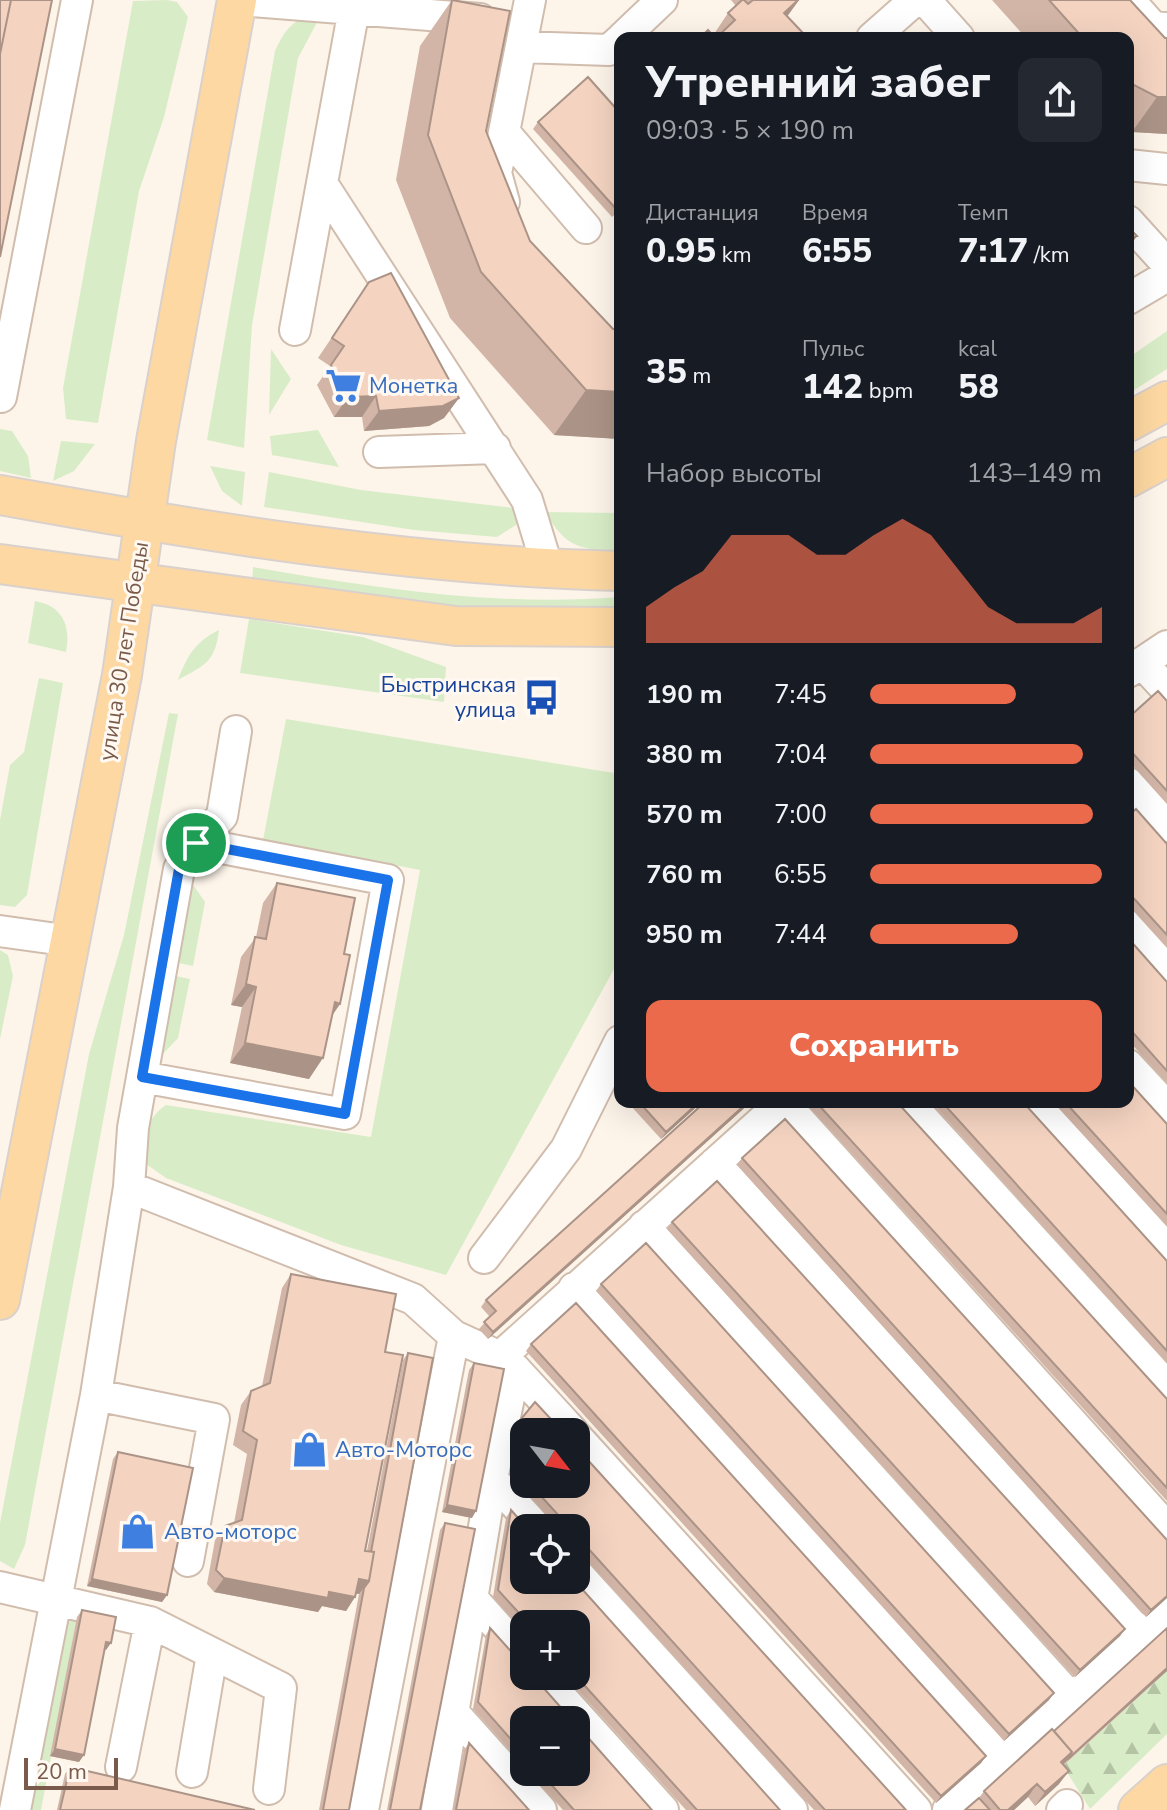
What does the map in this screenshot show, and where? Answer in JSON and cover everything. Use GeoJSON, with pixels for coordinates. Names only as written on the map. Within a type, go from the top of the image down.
{"type":"FeatureCollection","features":[{"type":"Feature","properties":{"kind":"main road","name":"улица 30 лет Победы"},"geometry":{"type":"LineString","coordinates":[[0,1300],[122,675],[145,518],[238,0]]}},
{"type":"Feature","properties":{"kind":"main road"},"geometry":{"type":"LineString","coordinates":[[1134,419],[1167,401]]}},
{"type":"Feature","properties":{"kind":"main road"},"geometry":{"type":"LineString","coordinates":[[1134,475],[1167,457]]}},
{"type":"Feature","properties":{"kind":"main road"},"geometry":{"type":"LineString","coordinates":[[0,495],[360,552],[548,569],[614,571]]}},
{"type":"Feature","properties":{"kind":"main road"},"geometry":{"type":"LineString","coordinates":[[0,564],[456,626],[614,627]]}},
{"type":"Feature","properties":{"kind":"main road"},"geometry":{"type":"LineString","coordinates":[[1138,1810],[1167,1784]]}},
{"type":"Feature","properties":{"kind":"lane"},"geometry":{"type":"LineString","coordinates":[[1,397],[77,0]]}},
{"type":"Feature","properties":{"kind":"lane"},"geometry":{"type":"LineString","coordinates":[[238,0],[371,6],[526,23],[609,50],[614,45]]}},
{"type":"Feature","properties":{"kind":"lane"},"geometry":{"type":"LineString","coordinates":[[628,32],[662,0]]}},
{"type":"Feature","properties":{"kind":"lane"},"geometry":{"type":"LineString","coordinates":[[879,32],[915,0]]}},
{"type":"Feature","properties":{"kind":"lane"},"geometry":{"type":"LineString","coordinates":[[925,0],[954,32]]}},
{"type":"Feature","properties":{"kind":"lane"},"geometry":{"type":"LineString","coordinates":[[1129,0],[1153,27],[1167,28]]}},
{"type":"Feature","properties":{"kind":"lane"},"geometry":{"type":"LineString","coordinates":[[295,330],[323,185],[371,6]]}},
{"type":"Feature","properties":{"kind":"lane"},"geometry":{"type":"LineString","coordinates":[[511,228],[496,173],[526,23]]}},
{"type":"Feature","properties":{"kind":"lane"},"geometry":{"type":"LineString","coordinates":[[504,132],[586,228]]}},
{"type":"Feature","properties":{"kind":"lane"},"geometry":{"type":"LineString","coordinates":[[1134,166],[1167,169]]}},
{"type":"Feature","properties":{"kind":"lane"},"geometry":{"type":"LineString","coordinates":[[323,185],[527,500],[548,569]]}},
{"type":"Feature","properties":{"kind":"lane"},"geometry":{"type":"LineString","coordinates":[[1134,228],[1167,264]]}},
{"type":"Feature","properties":{"kind":"lane"},"geometry":{"type":"LineString","coordinates":[[1134,295],[1167,276]]}},
{"type":"Feature","properties":{"kind":"lane"},"geometry":{"type":"LineString","coordinates":[[379,452],[495,448]]}},
{"type":"Feature","properties":{"kind":"lane"},"geometry":{"type":"LineString","coordinates":[[1167,646],[1135,668],[1167,690]]}},
{"type":"Feature","properties":{"kind":"lane"},"geometry":{"type":"LineString","coordinates":[[15,1810],[96,1395],[129,1187],[142,1077],[179,869],[196,843],[222,816],[236,731]]}},
{"type":"Feature","properties":{"kind":"lane"},"geometry":{"type":"LineString","coordinates":[[1134,792],[1167,826]]}},
{"type":"Feature","properties":{"kind":"lane"},"geometry":{"type":"LineString","coordinates":[[142,1077],[345,1114],[388,880],[196,843]]}},
{"type":"Feature","properties":{"kind":"lane"},"geometry":{"type":"LineString","coordinates":[[0,931],[71,941]]}},
{"type":"Feature","properties":{"kind":"lane"},"geometry":{"type":"LineString","coordinates":[[1134,932],[1167,968]]}},
{"type":"Feature","properties":{"kind":"lane"},"geometry":{"type":"LineString","coordinates":[[484,1258],[566,1149],[614,1054]]}},
{"type":"Feature","properties":{"kind":"lane"},"geometry":{"type":"LineString","coordinates":[[1134,1071],[1167,1107]]}},
{"type":"Feature","properties":{"kind":"lane"},"geometry":{"type":"LineString","coordinates":[[437,1810],[508,1363],[574,1288],[776,1108]]}},
{"type":"Feature","properties":{"kind":"lane"},"geometry":{"type":"LineString","coordinates":[[788,1108],[1167,1528]]}},
{"type":"Feature","properties":{"kind":"lane"},"geometry":{"type":"LineString","coordinates":[[913,1108],[1167,1386]]}},
{"type":"Feature","properties":{"kind":"lane"},"geometry":{"type":"LineString","coordinates":[[1038,1108],[1167,1249]]}},
{"type":"Feature","properties":{"kind":"lane"},"geometry":{"type":"LineString","coordinates":[[715,1163],[1143,1637]]}},
{"type":"Feature","properties":{"kind":"lane"},"geometry":{"type":"LineString","coordinates":[[129,1187],[413,1299],[454,1336],[508,1363],[559,1418]]}},
{"type":"Feature","properties":{"kind":"lane"},"geometry":{"type":"LineString","coordinates":[[644,1226],[1072,1699]]}},
{"type":"Feature","properties":{"kind":"lane"},"geometry":{"type":"LineString","coordinates":[[574,1288],[1003,1761]]}},
{"type":"Feature","properties":{"kind":"lane"},"geometry":{"type":"LineString","coordinates":[[363,1810],[454,1336]]}},
{"type":"Feature","properties":{"kind":"lane"},"geometry":{"type":"LineString","coordinates":[[96,1395],[214,1419],[188,1561]]}},
{"type":"Feature","properties":{"kind":"lane"},"geometry":{"type":"LineString","coordinates":[[590,1452],[916,1810]]}},
{"type":"Feature","properties":{"kind":"lane"},"geometry":{"type":"LineString","coordinates":[[492,1479],[524,1514]]}},
{"type":"Feature","properties":{"kind":"lane"},"geometry":{"type":"LineString","coordinates":[[0,1587],[150,1622],[281,1688],[269,1789]]}},
{"type":"Feature","properties":{"kind":"lane"},"geometry":{"type":"LineString","coordinates":[[590,1587],[792,1810]]}},
{"type":"Feature","properties":{"kind":"lane"},"geometry":{"type":"LineString","coordinates":[[472,1598],[510,1640]]}},
{"type":"Feature","properties":{"kind":"lane"},"geometry":{"type":"LineString","coordinates":[[948,1810],[1167,1613]]}},
{"type":"Feature","properties":{"kind":"lane"},"geometry":{"type":"LineString","coordinates":[[121,1767],[150,1622]]}},
{"type":"Feature","properties":{"kind":"lane"},"geometry":{"type":"LineString","coordinates":[[192,1772],[212,1654]]}},
{"type":"Feature","properties":{"kind":"lane"},"geometry":{"type":"LineString","coordinates":[[555,1690],[663,1810]]}},
{"type":"Feature","properties":{"kind":"lane"},"geometry":{"type":"LineString","coordinates":[[453,1712],[541,1810]]}},
{"type":"Feature","properties":{"kind":"green space"},"geometry":{"type":"Polygon","coordinates":[[[133,1],[177,2],[188,17],[164,117],[139,191],[98,423],[66,419],[63,388],[133,1]]]}},
{"type":"Feature","properties":{"kind":"green space"},"geometry":{"type":"Polygon","coordinates":[[[322,13],[298,58],[252,325],[244,448],[207,440],[275,51],[292,24],[322,13]]]}},
{"type":"Feature","properties":{"kind":"green space"},"geometry":{"type":"Polygon","coordinates":[[[1167,331],[1167,369],[1134,390],[1134,354],[1167,331]]]}},
{"type":"Feature","properties":{"kind":"green space"},"geometry":{"type":"Polygon","coordinates":[[[271,349],[291,379],[269,415],[271,349]]]}},
{"type":"Feature","properties":{"kind":"green space"},"geometry":{"type":"Polygon","coordinates":[[[0,429],[12,431],[28,456],[31,478],[0,471],[0,429]]]}},
{"type":"Feature","properties":{"kind":"green space"},"geometry":{"type":"Polygon","coordinates":[[[318,430],[339,467],[272,455],[270,436],[318,430]]]}},
{"type":"Feature","properties":{"kind":"green space"},"geometry":{"type":"Polygon","coordinates":[[[61,441],[95,444],[74,471],[53,481],[61,441]]]}},
{"type":"Feature","properties":{"kind":"green space"},"geometry":{"type":"Polygon","coordinates":[[[210,466],[245,472],[242,506],[222,491],[210,466]]]}},
{"type":"Feature","properties":{"kind":"green space"},"geometry":{"type":"Polygon","coordinates":[[[269,472],[361,490],[522,509],[516,525],[497,537],[414,530],[264,507],[269,472]]]}},
{"type":"Feature","properties":{"kind":"green space"},"geometry":{"type":"Polygon","coordinates":[[[545,512],[614,513],[614,552],[575,544],[545,512]]]}},
{"type":"Feature","properties":{"kind":"green space"},"geometry":{"type":"Polygon","coordinates":[[[253,567],[436,594],[528,599],[614,597],[614,608],[444,607],[252,583],[253,567]]]}},
{"type":"Feature","properties":{"kind":"green space"},"geometry":{"type":"Polygon","coordinates":[[[35,601],[52,607],[63,619],[67,634],[66,652],[28,643],[35,601]]]}},
{"type":"Feature","properties":{"kind":"green space"},"geometry":{"type":"Polygon","coordinates":[[[249,619],[363,637],[446,667],[444,702],[240,673],[249,619]]]}},
{"type":"Feature","properties":{"kind":"green space"},"geometry":{"type":"Polygon","coordinates":[[[219,630],[215,649],[207,661],[178,680],[193,650],[219,630]]]}},
{"type":"Feature","properties":{"kind":"green space"},"geometry":{"type":"Polygon","coordinates":[[[39,678],[63,683],[27,895],[15,907],[0,905],[0,820],[10,765],[24,752],[39,678]]]}},
{"type":"Feature","properties":{"kind":"green space"},"geometry":{"type":"Polygon","coordinates":[[[169,713],[178,714],[25,1545],[14,1569],[0,1561],[0,1523],[89,1054],[124,935],[169,713]]]}},
{"type":"Feature","properties":{"kind":"green space"},"geometry":{"type":"Polygon","coordinates":[[[286,719],[614,773],[614,969],[446,1275],[341,1245],[166,1178],[146,1164],[147,1131],[154,1117],[166,1105],[371,1137],[420,870],[263,840],[286,719]]]}},
{"type":"Feature","properties":{"kind":"green space"},"geometry":{"type":"Polygon","coordinates":[[[192,883],[205,902],[193,966],[179,963],[192,883]]]}},
{"type":"Feature","properties":{"kind":"green space"},"geometry":{"type":"Polygon","coordinates":[[[0,950],[8,955],[13,976],[0,1039],[0,950]]]}},
{"type":"Feature","properties":{"kind":"green space"},"geometry":{"type":"Polygon","coordinates":[[[176,976],[190,979],[178,1038],[162,1055],[176,976]]]}},
{"type":"Feature","properties":{"kind":"green space"},"geometry":{"type":"Polygon","coordinates":[[[77,1617],[41,1810],[29,1810],[65,1624],[77,1617]]]}},
{"type":"Feature","properties":{"kind":"green space"},"geometry":{"type":"Polygon","coordinates":[[[1167,1671],[1167,1734],[1090,1809],[1063,1766],[1167,1671]]]}},
{"type":"Feature","properties":{"kind":"building"},"geometry":{"type":"Polygon","coordinates":[[[0,0],[11,0],[0,54],[0,0]]]}},
{"type":"Feature","properties":{"kind":"building"},"geometry":{"type":"Polygon","coordinates":[[[11,0],[52,0],[0,257],[0,54],[11,0]]]}},
{"type":"Feature","properties":{"kind":"building"},"geometry":{"type":"Polygon","coordinates":[[[452,0],[510,11],[486,131],[530,241],[614,329],[614,392],[586,390],[481,272],[428,135],[452,0]]]}},
{"type":"Feature","properties":{"kind":"building"},"geometry":{"type":"Polygon","coordinates":[[[742,0],[748,4],[753,0],[798,0],[784,13],[802,32],[722,32],[735,20],[728,13],[742,0]]]}},
{"type":"Feature","properties":{"kind":"building"},"geometry":{"type":"Polygon","coordinates":[[[1049,0],[1130,0],[1167,38],[1167,97],[1157,97],[1134,85],[1134,32],[1078,32],[1049,0]]]}},
{"type":"Feature","properties":{"kind":"building"},"geometry":{"type":"Polygon","coordinates":[[[588,77],[614,106],[614,207],[538,122],[588,77]]]}},
{"type":"Feature","properties":{"kind":"building"},"geometry":{"type":"Polygon","coordinates":[[[391,273],[459,398],[443,406],[379,411],[376,396],[348,397],[331,365],[344,346],[332,338],[369,282],[391,273]]]}},
{"type":"Feature","properties":{"kind":"building"},"geometry":{"type":"Polygon","coordinates":[[[1158,691],[1167,701],[1167,791],[1134,755],[1134,713],[1158,691]]]}},
{"type":"Feature","properties":{"kind":"building"},"geometry":{"type":"Polygon","coordinates":[[[1136,809],[1167,844],[1167,935],[1134,899],[1136,809]]]}},
{"type":"Feature","properties":{"kind":"building"},"geometry":{"type":"Polygon","coordinates":[[[277,883],[355,898],[344,954],[350,955],[340,1004],[335,1002],[323,1058],[245,1043],[256,987],[246,984],[255,937],[266,939],[277,883]]]}},
{"type":"Feature","properties":{"kind":"building"},"geometry":{"type":"Polygon","coordinates":[[[1134,945],[1167,982],[1167,1071],[1134,1034],[1134,945]]]}},
{"type":"Feature","properties":{"kind":"building"},"geometry":{"type":"Polygon","coordinates":[[[1134,1088],[1167,1124],[1167,1214],[1070,1108],[1134,1108],[1134,1088]]]}},
{"type":"Feature","properties":{"kind":"building"},"geometry":{"type":"Polygon","coordinates":[[[644,1108],[692,1108],[666,1132],[644,1108]]]}},
{"type":"Feature","properties":{"kind":"building"},"geometry":{"type":"Polygon","coordinates":[[[698,1108],[741,1108],[493,1332],[484,1322],[496,1311],[486,1300],[698,1108]]]}},
{"type":"Feature","properties":{"kind":"building"},"geometry":{"type":"Polygon","coordinates":[[[821,1108],[902,1108],[1167,1399],[1167,1488],[821,1108]]]}},
{"type":"Feature","properties":{"kind":"building"},"geometry":{"type":"Polygon","coordinates":[[[947,1108],[1028,1108],[1167,1261],[1167,1351],[947,1108]]]}},
{"type":"Feature","properties":{"kind":"building"},"geometry":{"type":"Polygon","coordinates":[[[785,1119],[1167,1540],[1167,1596],[1151,1610],[742,1158],[785,1119]]]}},
{"type":"Feature","properties":{"kind":"building"},"geometry":{"type":"Polygon","coordinates":[[[717,1181],[1125,1629],[1080,1670],[672,1222],[717,1181]]]}},
{"type":"Feature","properties":{"kind":"building"},"geometry":{"type":"Polygon","coordinates":[[[646,1243],[1054,1693],[1009,1734],[601,1284],[646,1243]]]}},
{"type":"Feature","properties":{"kind":"building","name":"Авто-Моторс"},"geometry":{"type":"Polygon","coordinates":[[[291,1274],[396,1294],[385,1352],[403,1355],[365,1551],[374,1552],[369,1581],[359,1579],[355,1597],[329,1592],[328,1598],[224,1578],[216,1570],[225,1526],[242,1520],[257,1440],[243,1431],[251,1391],[270,1383],[291,1274]]]}},
{"type":"Feature","properties":{"kind":"building"},"geometry":{"type":"Polygon","coordinates":[[[576,1303],[986,1756],[941,1796],[531,1344],[576,1303]]]}},
{"type":"Feature","properties":{"kind":"building"},"geometry":{"type":"Polygon","coordinates":[[[408,1353],[433,1358],[349,1810],[323,1810],[364,1588],[369,1581],[374,1552],[371,1552],[408,1353]]]}},
{"type":"Feature","properties":{"kind":"building"},"geometry":{"type":"Polygon","coordinates":[[[474,1363],[504,1369],[476,1511],[447,1505],[474,1363]]]}},
{"type":"Feature","properties":{"kind":"building"},"geometry":{"type":"Polygon","coordinates":[[[535,1402],[550,1418],[522,1418],[535,1402]]]}},
{"type":"Feature","properties":{"kind":"building","name":"Авто-моторс"},"geometry":{"type":"Polygon","coordinates":[[[118,1452],[193,1468],[167,1595],[92,1579],[118,1452]]]}},
{"type":"Feature","properties":{"kind":"building"},"geometry":{"type":"Polygon","coordinates":[[[590,1462],[906,1810],[825,1810],[590,1550],[590,1514],[557,1514],[543,1498],[590,1498],[590,1462]]]}},
{"type":"Feature","properties":{"kind":"building"},"geometry":{"type":"Polygon","coordinates":[[[510,1516],[510,1594],[587,1594],[780,1810],[697,1810],[589,1690],[590,1610],[516,1610],[498,1590],[510,1516]]]}},
{"type":"Feature","properties":{"kind":"building"},"geometry":{"type":"Polygon","coordinates":[[[445,1523],[475,1529],[420,1810],[390,1810],[445,1523]]]}},
{"type":"Feature","properties":{"kind":"building"},"geometry":{"type":"Polygon","coordinates":[[[82,1610],[116,1617],[111,1643],[106,1642],[84,1755],[55,1749],[82,1610]]]}},
{"type":"Feature","properties":{"kind":"building"},"geometry":{"type":"Polygon","coordinates":[[[490,1628],[510,1650],[510,1690],[545,1690],[560,1706],[510,1706],[510,1738],[478,1702],[490,1628]]]}},
{"type":"Feature","properties":{"kind":"building"},"geometry":{"type":"Polygon","coordinates":[[[1167,1628],[1167,1668],[1068,1759],[1072,1752],[1054,1731],[1167,1628]]]}},
{"type":"Feature","properties":{"kind":"building"},"geometry":{"type":"Polygon","coordinates":[[[1052,1729],[1072,1752],[1061,1762],[1069,1771],[1045,1792],[1037,1784],[1008,1810],[1000,1810],[984,1791],[1052,1729]]]}},
{"type":"Feature","properties":{"kind":"building"},"geometry":{"type":"Polygon","coordinates":[[[590,1740],[652,1810],[574,1810],[553,1786],[590,1786],[590,1740]]]}},
{"type":"Feature","properties":{"kind":"building"},"geometry":{"type":"Polygon","coordinates":[[[469,1743],[529,1810],[456,1810],[469,1743]]]}},
{"type":"Feature","properties":{"kind":"building"},"geometry":{"type":"Polygon","coordinates":[[[70,1767],[255,1810],[60,1810],[70,1767]]]}},
{"type":"Feature","properties":{"kind":"building"},"geometry":{"type":"Polygon","coordinates":[[[979,1798],[990,1810],[965,1810],[979,1798]]]}},
{"type":"Feature","properties":{"kind":"place","name":"Монетка"},"geometry":{"type":"Point","coordinates":[343,385]}},
{"type":"Feature","properties":{"kind":"place","name":"Быстринская улица"},"geometry":{"type":"Point","coordinates":[542,697]}},
{"type":"Feature","properties":{"kind":"place","name":"Авто-Моторс"},"geometry":{"type":"Point","coordinates":[309,1449]}},
{"type":"Feature","properties":{"kind":"place","name":"Авто-моторс"},"geometry":{"type":"Point","coordinates":[138,1531]}},
{"type":"Feature","properties":{"kind":"route"},"geometry":{"type":"LineString","coordinates":[[196,843],[388,880],[345,1114],[142,1077],[179,869],[196,843]]}}]}
